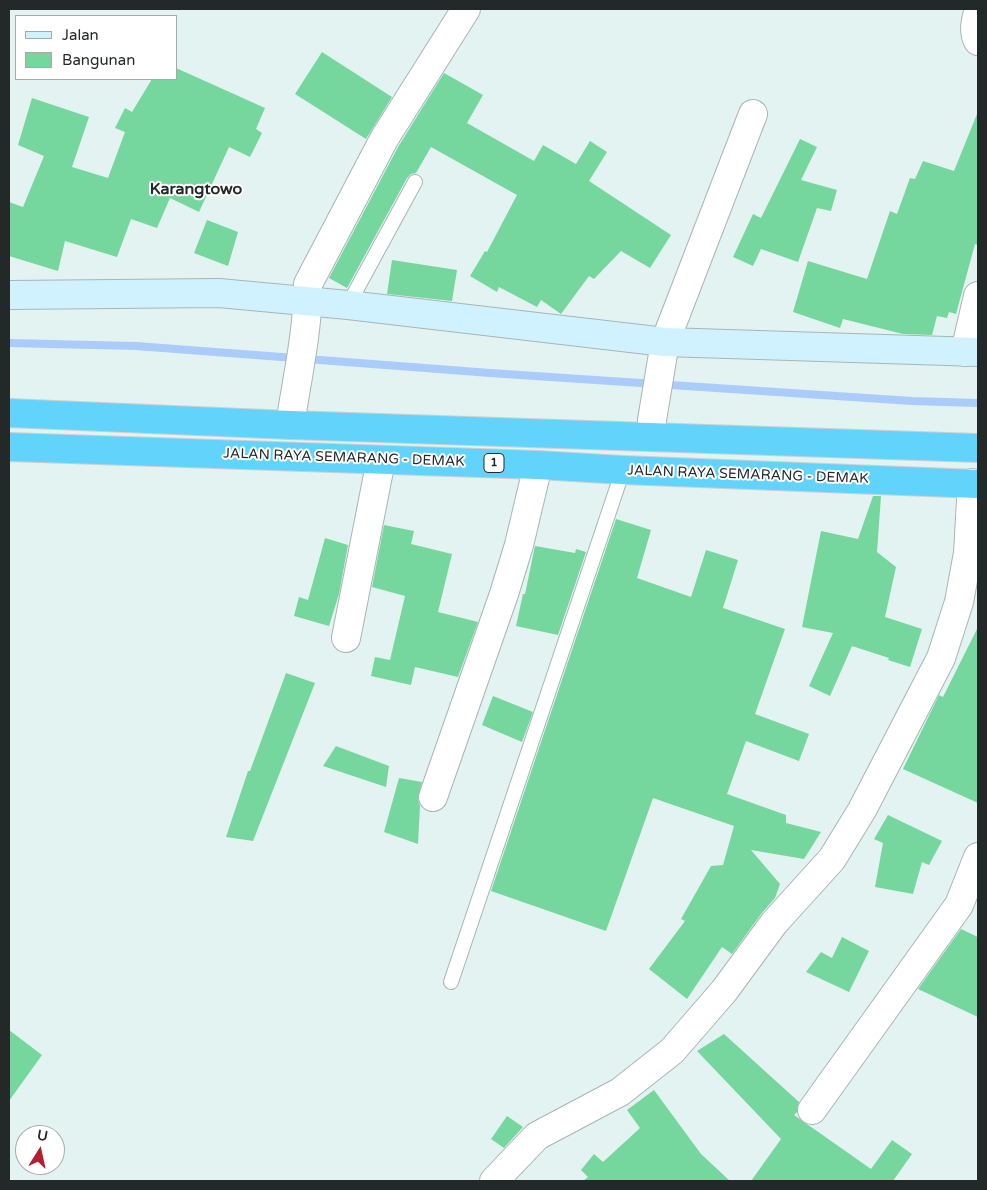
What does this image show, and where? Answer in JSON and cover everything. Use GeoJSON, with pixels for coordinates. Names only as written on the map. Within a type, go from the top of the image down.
{"type":"FeatureCollection","features":[{"type":"Feature","properties":{"kind":"highway"},"geometry":{"type":"LineString","coordinates":[[9,413],[290,425],[652,428],[796,443],[978,448]]}},
{"type":"Feature","properties":{"kind":"highway"},"geometry":{"type":"LineString","coordinates":[[794,477],[796,443]]}},
{"type":"Feature","properties":{"kind":"highway","name":"JALAN RAYA SEMARANG - DEMAK"},"geometry":{"type":"LineString","coordinates":[[9,447],[538,465],[975,484]]}},
{"type":"Feature","properties":{"kind":"street"},"geometry":{"type":"LineString","coordinates":[[290,425],[308,302],[308,284],[384,139],[466,9]]}},
{"type":"Feature","properties":{"kind":"street"},"geometry":{"type":"LineString","coordinates":[[978,13],[975,22],[978,42]]}},
{"type":"Feature","properties":{"kind":"street"},"geometry":{"type":"LineString","coordinates":[[652,428],[665,346],[753,114]]}},
{"type":"Feature","properties":{"kind":"street"},"geometry":{"type":"LineString","coordinates":[[9,295],[219,293],[348,305],[665,346],[972,352],[978,296]]}},
{"type":"Feature","properties":{"kind":"street"},"geometry":{"type":"LineString","coordinates":[[346,638],[381,460]]}},
{"type":"Feature","properties":{"kind":"street"},"geometry":{"type":"LineString","coordinates":[[433,796],[504,594],[519,545],[538,465]]}},
{"type":"Feature","properties":{"kind":"street"},"geometry":{"type":"LineString","coordinates":[[494,1181],[537,1136],[620,1092],[672,1051],[724,991],[774,923],[832,859],[862,810],[941,658],[959,602],[968,553],[975,484]]}},
{"type":"Feature","properties":{"kind":"street"},"geometry":{"type":"LineString","coordinates":[[812,1110],[959,905],[978,856]]}},
{"type":"Feature","properties":{"kind":"lane"},"geometry":{"type":"LineString","coordinates":[[348,305],[414,182]]}},
{"type":"Feature","properties":{"kind":"lane"},"geometry":{"type":"LineString","coordinates":[[451,982],[623,470]]}},
{"type":"Feature","properties":{"kind":"building"},"geometry":{"type":"Polygon","coordinates":[[[322,52],[392,97],[366,139],[295,94],[322,52]]]}},
{"type":"Feature","properties":{"kind":"building"},"geometry":{"type":"Polygon","coordinates":[[[178,69],[265,108],[256,129],[262,133],[250,157],[229,147],[199,212],[170,198],[157,228],[131,219],[117,257],[65,241],[58,271],[9,256],[9,202],[23,207],[44,156],[18,145],[32,98],[89,117],[72,167],[108,178],[125,132],[115,128],[125,108],[132,112],[151,80],[178,80],[178,69]]]}},
{"type":"Feature","properties":{"kind":"building"},"geometry":{"type":"Polygon","coordinates":[[[444,73],[483,95],[467,123],[534,161],[543,145],[576,164],[590,141],[607,152],[589,181],[671,235],[650,268],[621,251],[594,279],[589,276],[561,314],[541,300],[537,307],[499,287],[497,292],[470,276],[485,251],[487,252],[517,195],[431,147],[416,173],[411,174],[407,178],[347,288],[329,278],[398,147],[444,73]]]}},
{"type":"Feature","properties":{"kind":"building"},"geometry":{"type":"Polygon","coordinates":[[[977,114],[978,245],[975,244],[956,314],[949,312],[947,318],[937,316],[932,335],[903,334],[843,319],[840,328],[793,312],[808,261],[867,279],[890,211],[897,214],[910,178],[915,179],[923,161],[954,171],[977,114]]]}},
{"type":"Feature","properties":{"kind":"building"},"geometry":{"type":"Polygon","coordinates":[[[800,139],[817,147],[801,180],[837,190],[831,211],[817,208],[798,262],[761,249],[753,266],[733,257],[753,214],[761,218],[800,139]]]}},
{"type":"Feature","properties":{"kind":"building"},"geometry":{"type":"Polygon","coordinates":[[[207,220],[238,232],[228,266],[194,253],[207,220]]]}},
{"type":"Feature","properties":{"kind":"building"},"geometry":{"type":"Polygon","coordinates":[[[392,260],[457,270],[452,301],[387,294],[392,260]]]}},
{"type":"Feature","properties":{"kind":"building"},"geometry":{"type":"Polygon","coordinates":[[[873,496],[881,496],[877,552],[896,567],[885,617],[922,629],[910,667],[852,646],[830,696],[809,686],[833,633],[802,627],[821,531],[858,539],[873,496]]]}},
{"type":"Feature","properties":{"kind":"building"},"geometry":{"type":"Polygon","coordinates":[[[616,519],[651,530],[637,578],[691,597],[706,550],[738,560],[723,608],[785,629],[755,714],[809,734],[799,761],[746,741],[727,794],[786,815],[786,823],[821,832],[804,859],[751,850],[780,884],[775,898],[732,954],[722,947],[687,999],[649,969],[685,921],[681,919],[711,866],[723,865],[734,826],[653,798],[606,931],[491,891],[616,519]]]}},
{"type":"Feature","properties":{"kind":"building"},"geometry":{"type":"Polygon","coordinates":[[[384,525],[414,531],[411,544],[452,554],[438,612],[478,622],[458,677],[415,667],[411,685],[371,676],[375,657],[390,660],[405,596],[372,587],[384,525]]]}},
{"type":"Feature","properties":{"kind":"building"},"geometry":{"type":"Polygon","coordinates":[[[325,538],[348,545],[339,594],[329,626],[294,616],[299,597],[308,600],[325,538]]]}},
{"type":"Feature","properties":{"kind":"building"},"geometry":{"type":"Polygon","coordinates":[[[535,546],[575,553],[576,549],[586,552],[558,635],[516,626],[535,546]]]}},
{"type":"Feature","properties":{"kind":"building"},"geometry":{"type":"Polygon","coordinates":[[[978,627],[978,803],[903,769],[939,695],[943,697],[978,627]]]}},
{"type":"Feature","properties":{"kind":"building"},"geometry":{"type":"Polygon","coordinates":[[[286,673],[315,683],[253,841],[226,837],[248,771],[250,771],[286,673]]]}},
{"type":"Feature","properties":{"kind":"building"},"geometry":{"type":"Polygon","coordinates":[[[493,696],[533,712],[522,742],[482,725],[493,696]]]}},
{"type":"Feature","properties":{"kind":"building"},"geometry":{"type":"Polygon","coordinates":[[[336,746],[389,766],[386,787],[323,766],[336,746]]]}},
{"type":"Feature","properties":{"kind":"building"},"geometry":{"type":"Polygon","coordinates":[[[399,778],[422,782],[418,799],[420,806],[418,844],[384,832],[399,778]]]}},
{"type":"Feature","properties":{"kind":"building"},"geometry":{"type":"Polygon","coordinates":[[[888,815],[942,841],[929,865],[922,862],[913,894],[875,887],[883,843],[874,839],[888,815]]]}},
{"type":"Feature","properties":{"kind":"building"},"geometry":{"type":"Polygon","coordinates":[[[961,929],[978,937],[978,1017],[918,989],[961,929]]]}},
{"type":"Feature","properties":{"kind":"building"},"geometry":{"type":"Polygon","coordinates":[[[842,937],[869,951],[849,992],[806,972],[821,952],[832,958],[842,937]]]}},
{"type":"Feature","properties":{"kind":"building"},"geometry":{"type":"Polygon","coordinates":[[[9,1030],[42,1055],[9,1101],[9,1030]]]}},
{"type":"Feature","properties":{"kind":"building"},"geometry":{"type":"Polygon","coordinates":[[[724,1034],[799,1102],[797,1112],[794,1115],[871,1169],[892,1140],[912,1154],[893,1181],[751,1181],[781,1139],[697,1051],[724,1034]]]}},
{"type":"Feature","properties":{"kind":"building"},"geometry":{"type":"Polygon","coordinates":[[[654,1090],[701,1154],[730,1181],[583,1181],[588,1177],[581,1170],[594,1154],[603,1162],[640,1128],[627,1110],[654,1090]]]}},
{"type":"Feature","properties":{"kind":"building"},"geometry":{"type":"Polygon","coordinates":[[[507,1116],[523,1127],[504,1148],[491,1139],[507,1116]]]}},
{"type":"Feature","properties":{"kind":"waterway"},"geometry":{"type":"LineString","coordinates":[[9,343],[136,346],[295,358]]}},
{"type":"Feature","properties":{"kind":"waterway"},"geometry":{"type":"LineString","coordinates":[[307,359],[912,401],[978,403]]}},
{"type":"Feature","properties":{"kind":"district","name":"Karangtowo"},"geometry":{"type":"Point","coordinates":[196,190]}}]}
